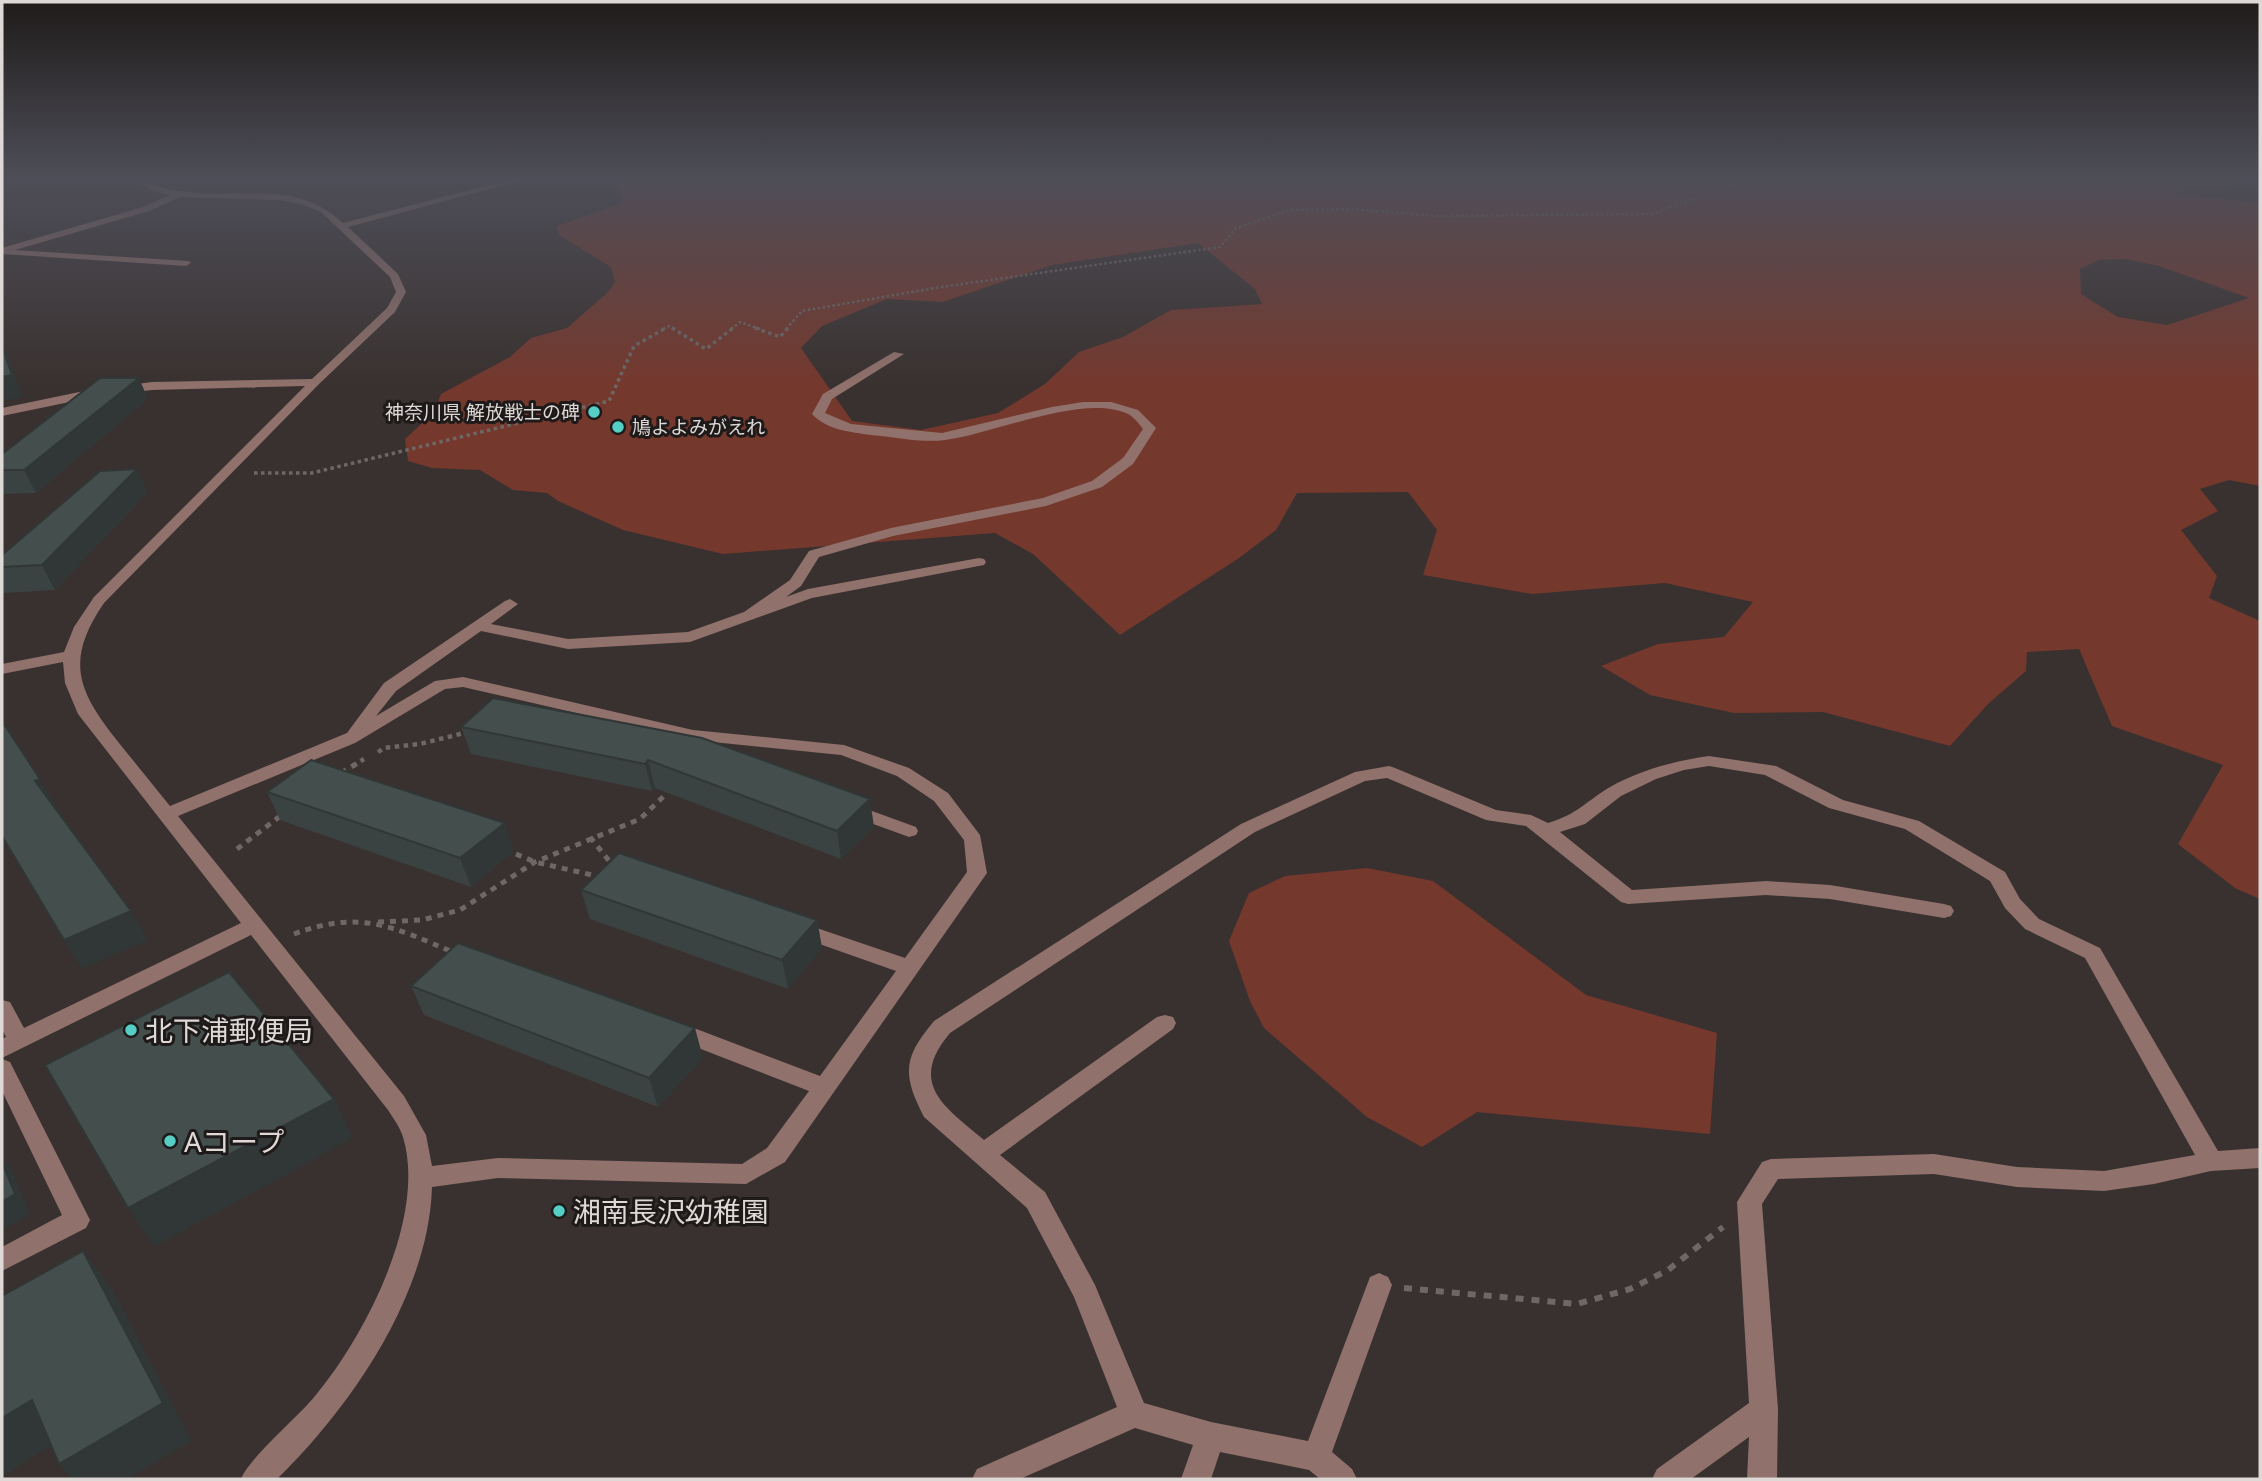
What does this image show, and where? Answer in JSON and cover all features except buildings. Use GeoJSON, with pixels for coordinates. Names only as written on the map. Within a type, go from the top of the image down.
{"type":"FeatureCollection","features":[{"type":"Feature","properties":{"kind":"street"},"geometry":{"type":"LineString","coordinates":[[256,1479],[295,1442],[361,1358],[401,1274],[414,1226],[420,1178],[416,1140],[396,1103],[87,714],[72,677],[72,655],[78,633],[99,600],[391,310],[401,292],[394,276],[364,248]]}},
{"type":"Feature","properties":{"kind":"street"},"geometry":{"type":"LineString","coordinates":[[2,252],[186,263]]}},
{"type":"Feature","properties":{"kind":"street"},"geometry":{"type":"LineString","coordinates":[[747,617],[796,583],[814,554],[891,532],[1046,502],[1097,484],[1128,460],[1150,428],[1139,415],[1111,407],[1051,409],[944,437],[859,429],[826,421],[818,414],[827,397],[898,354]]}},
{"type":"Feature","properties":{"kind":"street"},"geometry":{"type":"LineString","coordinates":[[2,412],[89,394],[152,386],[316,382]]}},
{"type":"Feature","properties":{"kind":"street"},"geometry":{"type":"LineString","coordinates":[[478,626],[568,645],[690,637],[808,594],[979,562]]}},
{"type":"Feature","properties":{"kind":"street"},"geometry":{"type":"LineString","coordinates":[[349,739],[390,687],[510,604]]}},
{"type":"Feature","properties":{"kind":"street"},"geometry":{"type":"LineString","coordinates":[[2,669],[72,655]]}},
{"type":"Feature","properties":{"kind":"street"},"geometry":{"type":"LineString","coordinates":[[167,814],[349,739],[441,685],[463,682],[752,751],[844,750],[903,772],[941,797],[973,839],[977,873],[776,1155],[746,1174],[498,1168],[420,1178]]}},
{"type":"Feature","properties":{"kind":"street"},"geometry":{"type":"LineString","coordinates":[[301,759],[329,773]]}},
{"type":"Feature","properties":{"kind":"street"},"geometry":{"type":"LineString","coordinates":[[1546,830],[1578,820],[1615,792],[1650,775],[1682,765],[1709,761],[1770,770],[1836,804],[1912,825],[1998,877],[2012,902],[2032,925],[2093,953],[2211,1161]]}},
{"type":"Feature","properties":{"kind":"street"},"geometry":{"type":"LineString","coordinates":[[1134,1414],[1086,1293],[1035,1200],[932,1110],[918,1076],[926,1046],[942,1027],[1248,828],[1361,776],[1389,772],[1493,816],[1531,821],[1546,830],[1628,897],[1766,888],[1830,892],[1944,911]]}},
{"type":"Feature","properties":{"kind":"street"},"geometry":{"type":"LineString","coordinates":[[833,803],[909,831]]}},
{"type":"Feature","properties":{"kind":"street"},"geometry":{"type":"LineString","coordinates":[[778,922],[909,967]]}},
{"type":"Feature","properties":{"kind":"street"},"geometry":{"type":"LineString","coordinates":[[2,1008],[10,1045],[256,924]]}},
{"type":"Feature","properties":{"kind":"street"},"geometry":{"type":"LineString","coordinates":[[657,1023],[824,1087]]}},
{"type":"Feature","properties":{"kind":"street"},"geometry":{"type":"LineString","coordinates":[[983,1154],[1165,1023]]}},
{"type":"Feature","properties":{"kind":"street"},"geometry":{"type":"LineString","coordinates":[[2,1069],[77,1220],[2,1260]]}},
{"type":"Feature","properties":{"kind":"street"},"geometry":{"type":"LineString","coordinates":[[1762,1479],[1764,1409],[1749,1202],[1770,1169],[1934,1164],[2017,1177],[2104,1181],[2154,1174],[2211,1161],[2260,1158]]}},
{"type":"Feature","properties":{"kind":"street"},"geometry":{"type":"LineString","coordinates":[[1316,1457],[1379,1285]]}},
{"type":"Feature","properties":{"kind":"street"},"geometry":{"type":"LineString","coordinates":[[1667,1479],[1764,1409]]}},
{"type":"Feature","properties":{"kind":"street"},"geometry":{"type":"LineString","coordinates":[[987,1479],[1134,1414],[1210,1436],[1316,1457],[1342,1479]]}},
{"type":"Feature","properties":{"kind":"street"},"geometry":{"type":"LineString","coordinates":[[1196,1479],[1210,1436]]}},
{"type":"Feature","properties":{"kind":"path"},"geometry":{"type":"LineString","coordinates":[[228,473],[312,472],[609,401],[634,346],[669,326],[706,349],[740,322],[780,337],[802,311],[935,288],[1212,248]]}},
{"type":"Feature","properties":{"kind":"path"},"geometry":{"type":"LineString","coordinates":[[329,773],[384,748],[419,744],[470,731]]}},
{"type":"Feature","properties":{"kind":"path"},"geometry":{"type":"LineString","coordinates":[[272,944],[328,921],[422,920],[460,910],[535,862],[590,837],[640,819],[664,795]]}},
{"type":"Feature","properties":{"kind":"path"},"geometry":{"type":"LineString","coordinates":[[237,849],[289,809]]}},
{"type":"Feature","properties":{"kind":"path"},"geometry":{"type":"LineString","coordinates":[[590,837],[619,871]]}},
{"type":"Feature","properties":{"kind":"path"},"geometry":{"type":"LineString","coordinates":[[516,854],[535,862],[603,878],[614,877]]}},
{"type":"Feature","properties":{"kind":"path"},"geometry":{"type":"LineString","coordinates":[[378,922],[469,958]]}},
{"type":"Feature","properties":{"kind":"path"},"geometry":{"type":"LineString","coordinates":[[1379,1285],[1577,1304],[1630,1289],[1668,1270],[1716,1234],[1749,1202]]}},
{"type":"Feature","properties":{"kind":"shaded area"},"geometry":{"type":"Polygon","coordinates":[[[580,248],[1164,248],[1052,265],[943,302],[887,299],[822,326],[801,348],[852,421],[921,430],[998,413],[1045,384],[1079,352],[1123,337],[1171,310],[1262,304],[1255,289],[1204,248],[2260,248],[2260,486],[2229,480],[2200,489],[2218,511],[2181,530],[2217,576],[2209,598],[2260,621],[2260,899],[2235,888],[2178,844],[2223,765],[2112,726],[2079,649],[2027,652],[2026,671],[1988,704],[1950,746],[1823,712],[1734,713],[1650,695],[1601,666],[1658,644],[1724,637],[1753,602],[1665,583],[1532,594],[1423,575],[1437,530],[1408,492],[1297,493],[1276,530],[1239,558],[1120,635],[1033,554],[995,533],[723,554],[623,530],[558,501],[547,493],[513,490],[480,470],[432,468],[408,461],[405,439],[434,412],[441,394],[510,357],[531,338],[567,328],[607,293],[615,282],[611,267],[580,248]],[[2125,259],[2099,260],[2080,269],[2081,294],[2118,317],[2167,325],[2249,298],[2159,266],[2125,259]]]}},
{"type":"Feature","properties":{"kind":"shaded area"},"geometry":{"type":"Polygon","coordinates":[[[1367,868],[1433,881],[1586,995],[1717,1033],[1710,1134],[1477,1112],[1422,1147],[1367,1117],[1264,1028],[1250,1001],[1229,941],[1249,893],[1285,876],[1367,868]]]}},
{"type":"Feature","properties":{"kind":"place","name":"神奈川県 解放戦士の碑"},"geometry":{"type":"Point","coordinates":[594,412]}},
{"type":"Feature","properties":{"kind":"place","name":"鳩よよみがえれ"},"geometry":{"type":"Point","coordinates":[618,427]}},
{"type":"Feature","properties":{"kind":"place","name":"北下浦郵便局"},"geometry":{"type":"Point","coordinates":[131,1030]}},
{"type":"Feature","properties":{"kind":"place","name":"Aコープ"},"geometry":{"type":"Point","coordinates":[170,1141]}},
{"type":"Feature","properties":{"kind":"place","name":"湘南長沢幼稚園"},"geometry":{"type":"Point","coordinates":[559,1211]}}]}
